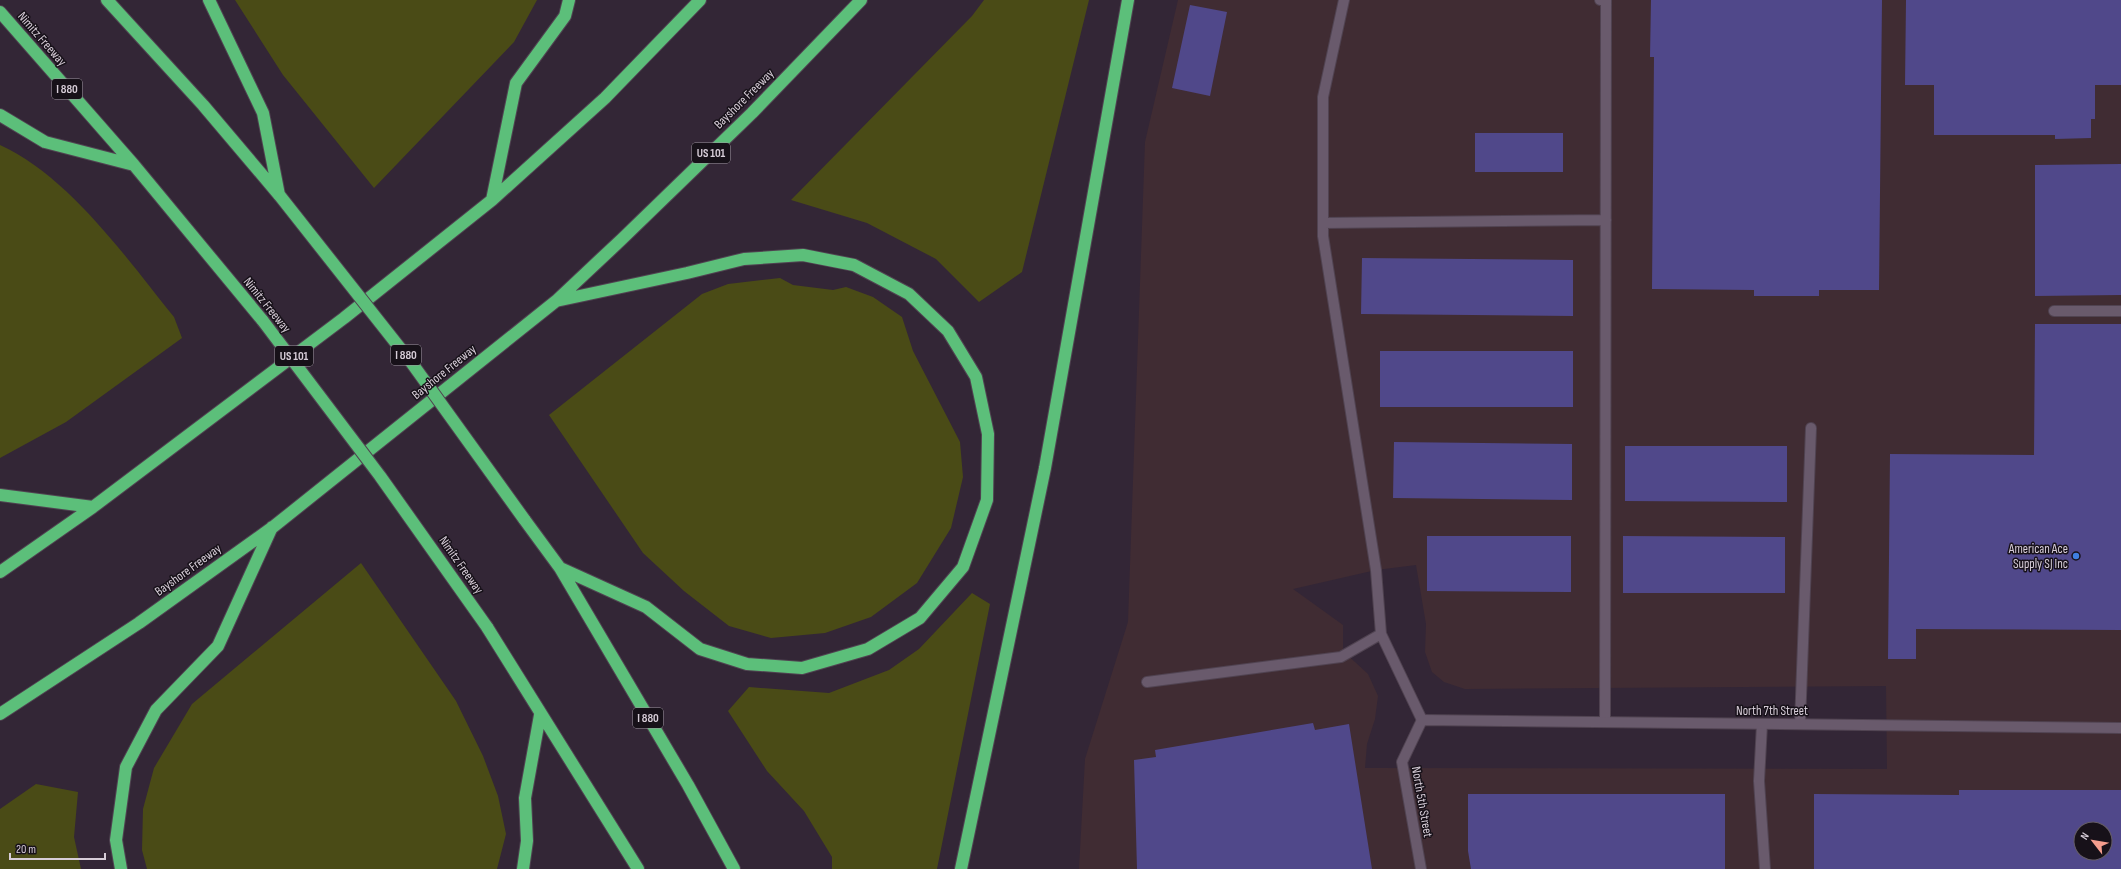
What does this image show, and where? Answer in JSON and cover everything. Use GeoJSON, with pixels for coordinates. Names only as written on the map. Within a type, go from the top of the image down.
{"type":"FeatureCollection","features":[{"type":"Feature","properties":{"kind":"highway","name":"I 880"},"geometry":{"type":"LineString","coordinates":[[107,0],[232,138],[280,196],[411,362],[560,568],[688,785],[734,869]]}},
{"type":"Feature","properties":{"kind":"highway"},"geometry":{"type":"LineString","coordinates":[[209,0],[263,113],[280,196]]}},
{"type":"Feature","properties":{"kind":"highway"},"geometry":{"type":"LineString","coordinates":[[492,200],[516,83],[565,16],[569,0]]}},
{"type":"Feature","properties":{"kind":"highway","name":"US 101"},"geometry":{"type":"LineString","coordinates":[[0,572],[93,507],[344,318],[492,200],[605,98],[700,0]]}},
{"type":"Feature","properties":{"kind":"highway","name":"Bayshore Freeway"},"geometry":{"type":"LineString","coordinates":[[0,714],[140,623],[273,527],[556,300],[622,239],[752,113],[861,0]]}},
{"type":"Feature","properties":{"kind":"highway"},"geometry":{"type":"LineString","coordinates":[[961,869],[1045,468],[1128,0]]}},
{"type":"Feature","properties":{"kind":"highway","name":"Nimitz Freeway"},"geometry":{"type":"LineString","coordinates":[[0,12],[134,166],[263,321],[380,476],[487,627],[540,715]]}},
{"type":"Feature","properties":{"kind":"highway"},"geometry":{"type":"LineString","coordinates":[[0,115],[45,142],[134,166]]}},
{"type":"Feature","properties":{"kind":"highway"},"geometry":{"type":"LineString","coordinates":[[556,300],[744,258],[803,255],[854,265],[908,294],[948,331],[976,377],[988,434],[987,500],[963,567],[920,618],[868,649],[802,668],[747,664],[700,649],[646,608],[560,568]]}},
{"type":"Feature","properties":{"kind":"highway"},"geometry":{"type":"LineString","coordinates":[[0,495],[93,507]]}},
{"type":"Feature","properties":{"kind":"highway"},"geometry":{"type":"LineString","coordinates":[[121,869],[116,840],[126,767],[156,710],[218,646],[273,527]]}},
{"type":"Feature","properties":{"kind":"highway","name":"I 880"},"geometry":{"type":"LineString","coordinates":[[540,715],[638,869]]}},
{"type":"Feature","properties":{"kind":"highway"},"geometry":{"type":"LineString","coordinates":[[523,869],[527,841],[525,798],[540,715]]}},
{"type":"Feature","properties":{"kind":"street"},"geometry":{"type":"LineString","coordinates":[[1344,0],[1322,97],[1323,236],[1376,570],[1381,634],[1422,720]]}},
{"type":"Feature","properties":{"kind":"street"},"geometry":{"type":"LineString","coordinates":[[1600,0],[1606,0],[1605,722]]}},
{"type":"Feature","properties":{"kind":"street"},"geometry":{"type":"LineString","coordinates":[[1323,223],[1606,220]]}},
{"type":"Feature","properties":{"kind":"street"},"geometry":{"type":"LineString","coordinates":[[2054,311],[2121,311]]}},
{"type":"Feature","properties":{"kind":"street"},"geometry":{"type":"LineString","coordinates":[[1800,724],[1811,428]]}},
{"type":"Feature","properties":{"kind":"street"},"geometry":{"type":"LineString","coordinates":[[1147,682],[1341,657],[1381,634]]}},
{"type":"Feature","properties":{"kind":"street","name":"North 7th Street"},"geometry":{"type":"LineString","coordinates":[[1422,720],[2121,728]]}},
{"type":"Feature","properties":{"kind":"street","name":"North 5th Street"},"geometry":{"type":"LineString","coordinates":[[1421,869],[1402,762],[1422,720]]}},
{"type":"Feature","properties":{"kind":"street"},"geometry":{"type":"LineString","coordinates":[[1762,724],[1759,781],[1765,869]]}},
{"type":"Feature","properties":{"kind":"shaded area"},"geometry":{"type":"Polygon","coordinates":[[[235,0],[537,0],[514,42],[374,188],[283,75],[235,0]]]}},
{"type":"Feature","properties":{"kind":"shaded area"},"geometry":{"type":"Polygon","coordinates":[[[984,0],[1089,0],[1022,272],[979,302],[936,259],[867,223],[791,200],[972,16],[984,0]]]}},
{"type":"Feature","properties":{"kind":"shaded area"},"geometry":{"type":"Polygon","coordinates":[[[1178,0],[2121,0],[2121,869],[1079,869],[1085,759],[1128,622],[1145,142],[1178,0]],[[1416,565],[1376,570],[1293,589],[1343,625],[1343,651],[1368,674],[1378,696],[1375,719],[1367,744],[1365,768],[1887,769],[1886,686],[1465,689],[1444,682],[1432,672],[1425,652],[1426,624],[1416,565]]]}},
{"type":"Feature","properties":{"kind":"shaded area"},"geometry":{"type":"Polygon","coordinates":[[[0,145],[25,159],[50,177],[95,221],[174,317],[182,338],[66,422],[0,458],[0,145]]]}},
{"type":"Feature","properties":{"kind":"shaded area"},"geometry":{"type":"Polygon","coordinates":[[[780,278],[793,285],[833,290],[846,287],[873,297],[902,317],[913,351],[960,442],[963,477],[951,528],[917,583],[871,617],[825,633],[771,638],[729,626],[684,591],[643,553],[549,415],[702,294],[728,284],[780,278]]]}},
{"type":"Feature","properties":{"kind":"shaded area"},"geometry":{"type":"Polygon","coordinates":[[[361,563],[456,701],[483,756],[498,796],[506,834],[497,869],[147,869],[142,850],[143,809],[154,768],[192,704],[361,563]]]}},
{"type":"Feature","properties":{"kind":"shaded area"},"geometry":{"type":"Polygon","coordinates":[[[972,593],[990,604],[937,869],[832,869],[832,857],[804,811],[767,771],[728,711],[749,687],[829,693],[889,670],[919,649],[972,593]]]}},
{"type":"Feature","properties":{"kind":"shaded area"},"geometry":{"type":"Polygon","coordinates":[[[36,784],[78,792],[74,837],[81,869],[0,869],[0,809],[36,784]]]}},
{"type":"Feature","properties":{"kind":"building"},"geometry":{"type":"Polygon","coordinates":[[[1651,0],[1882,0],[1879,290],[1819,290],[1819,296],[1754,296],[1754,290],[1652,289],[1654,57],[1650,57],[1651,0]]]}},
{"type":"Feature","properties":{"kind":"building"},"geometry":{"type":"Polygon","coordinates":[[[1906,0],[2121,0],[2121,85],[2095,85],[2095,119],[2091,119],[2091,138],[2055,139],[2055,135],[1934,135],[1934,85],[1905,85],[1906,0]]]}},
{"type":"Feature","properties":{"kind":"building"},"geometry":{"type":"Polygon","coordinates":[[[1190,5],[1227,12],[1210,96],[1172,88],[1190,5]]]}},
{"type":"Feature","properties":{"kind":"building"},"geometry":{"type":"Polygon","coordinates":[[[1475,133],[1563,133],[1563,172],[1475,172],[1475,133]]]}},
{"type":"Feature","properties":{"kind":"building"},"geometry":{"type":"Polygon","coordinates":[[[2121,164],[2121,295],[2035,296],[2035,165],[2121,164]]]}},
{"type":"Feature","properties":{"kind":"building"},"geometry":{"type":"Polygon","coordinates":[[[1362,258],[1573,260],[1573,316],[1361,314],[1362,258]]]}},
{"type":"Feature","properties":{"kind":"building"},"geometry":{"type":"Polygon","coordinates":[[[2035,324],[2121,324],[2121,630],[1916,629],[1916,659],[1888,659],[1890,454],[2034,455],[2035,324]]]}},
{"type":"Feature","properties":{"kind":"building"},"geometry":{"type":"Polygon","coordinates":[[[1380,351],[1573,351],[1573,407],[1380,407],[1380,351]]]}},
{"type":"Feature","properties":{"kind":"building"},"geometry":{"type":"Polygon","coordinates":[[[1394,442],[1572,444],[1572,500],[1393,498],[1394,442]]]}},
{"type":"Feature","properties":{"kind":"building"},"geometry":{"type":"Polygon","coordinates":[[[1625,446],[1787,446],[1787,502],[1625,501],[1625,446]]]}},
{"type":"Feature","properties":{"kind":"building"},"geometry":{"type":"Polygon","coordinates":[[[1427,536],[1571,536],[1571,592],[1427,591],[1427,536]]]}},
{"type":"Feature","properties":{"kind":"building"},"geometry":{"type":"Polygon","coordinates":[[[1623,536],[1785,537],[1785,593],[1623,593],[1623,536]]]}},
{"type":"Feature","properties":{"kind":"building"},"geometry":{"type":"Polygon","coordinates":[[[1313,723],[1315,730],[1349,724],[1372,869],[1137,869],[1134,760],[1156,757],[1155,750],[1313,723]]]}},
{"type":"Feature","properties":{"kind":"building"},"geometry":{"type":"Polygon","coordinates":[[[1959,790],[2121,790],[2121,869],[1814,869],[1814,794],[1959,795],[1959,790]]]}},
{"type":"Feature","properties":{"kind":"building"},"geometry":{"type":"Polygon","coordinates":[[[1468,794],[1725,794],[1725,869],[1471,869],[1468,851],[1468,794]]]}},
{"type":"Feature","properties":{"kind":"place","name":"American Ace Supply SJ Inc"},"geometry":{"type":"Point","coordinates":[2076,556]}}]}
